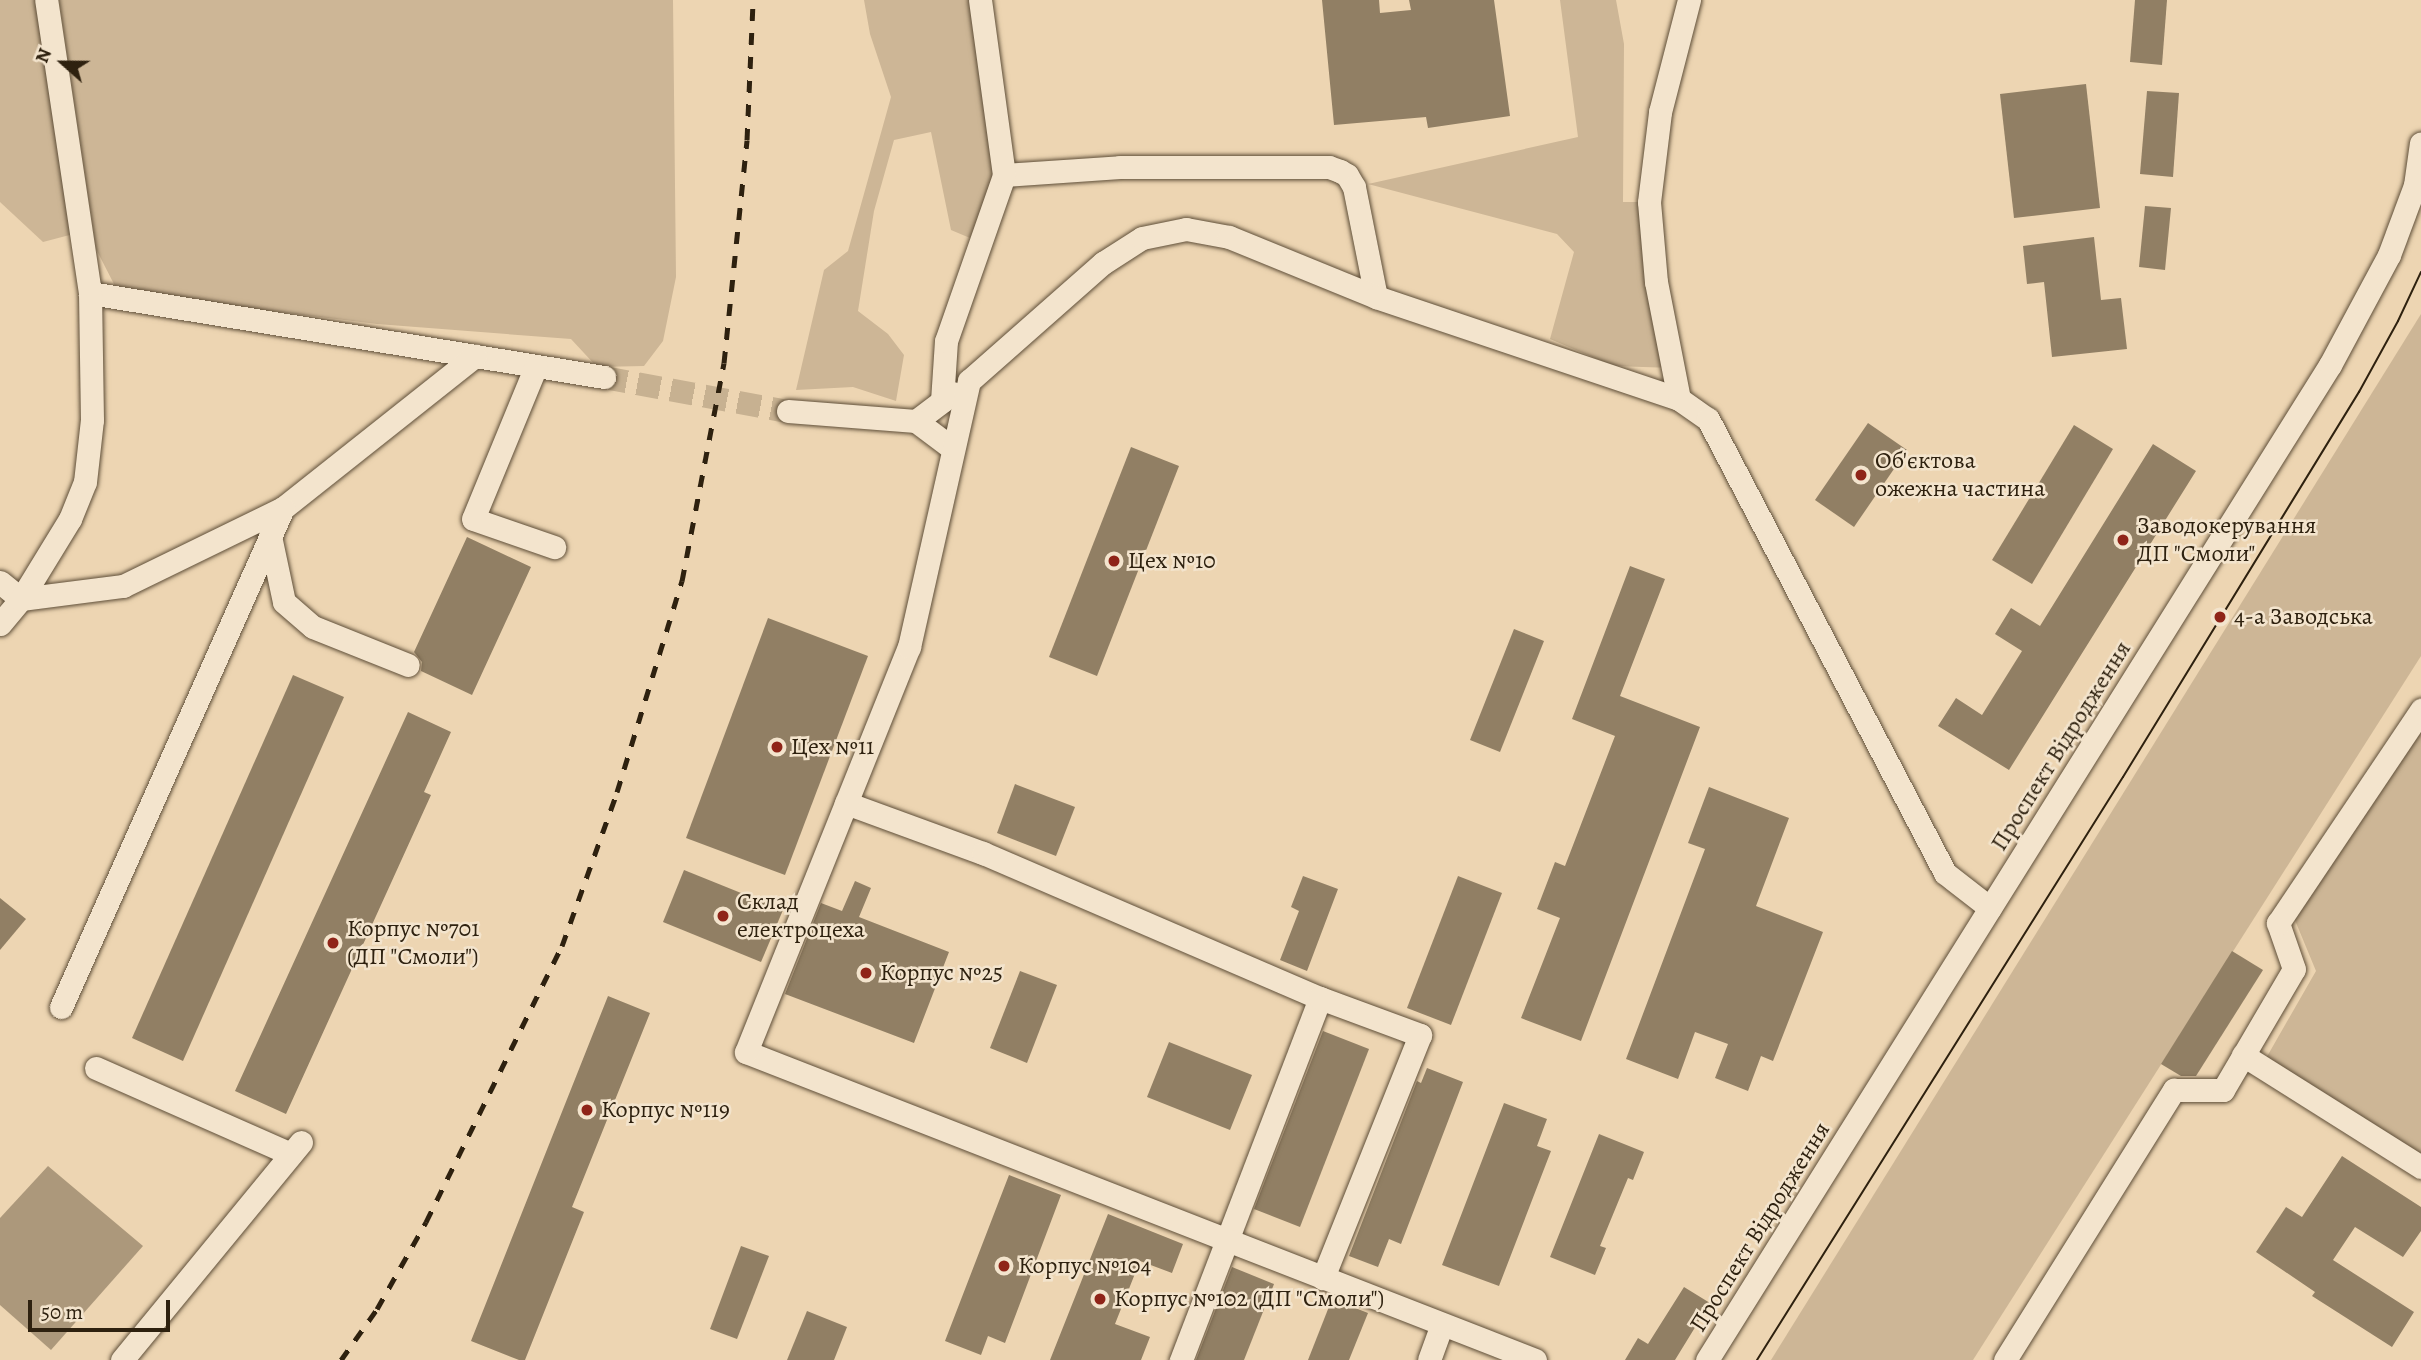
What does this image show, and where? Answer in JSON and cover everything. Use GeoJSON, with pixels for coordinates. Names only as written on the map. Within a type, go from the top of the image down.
{"type":"FeatureCollection","features":[{"type":"Feature","properties":{"kind":"street"},"geometry":{"type":"LineString","coordinates":[[0,624],[21,599],[70,519],[85,482],[92,420],[90,293],[46,0]]}},
{"type":"Feature","properties":{"kind":"street"},"geometry":{"type":"LineString","coordinates":[[942,401],[946,341],[1004,175],[979,0]]}},
{"type":"Feature","properties":{"kind":"street"},"geometry":{"type":"LineString","coordinates":[[1679,399],[1656,282],[1649,202],[1660,112],[1689,0]]}},
{"type":"Feature","properties":{"kind":"street","name":"Проспект Відродження"},"geometry":{"type":"LineString","coordinates":[[1707,1360],[2330,365],[2389,255],[2415,185],[2421,143]]}},
{"type":"Feature","properties":{"kind":"street"},"geometry":{"type":"LineString","coordinates":[[1004,175],[1119,167],[1329,167],[1340,170],[1348,175],[1354,187],[1376,296]]}},
{"type":"Feature","properties":{"kind":"street"},"geometry":{"type":"LineString","coordinates":[[916,421],[969,381],[1103,263],[1142,238],[1186,229],[1229,237],[1376,296],[1679,399],[1708,419],[1945,873],[1990,908]]}},
{"type":"Feature","properties":{"kind":"street"},"geometry":{"type":"LineString","coordinates":[[90,293],[604,377]]}},
{"type":"Feature","properties":{"kind":"street"},"geometry":{"type":"LineString","coordinates":[[0,582],[21,599],[123,586],[282,508],[475,356]]}},
{"type":"Feature","properties":{"kind":"street"},"geometry":{"type":"LineString","coordinates":[[536,366],[473,519],[554,547]]}},
{"type":"Feature","properties":{"kind":"street"},"geometry":{"type":"LineString","coordinates":[[969,381],[909,647],[746,1052],[1535,1360]]}},
{"type":"Feature","properties":{"kind":"street"},"geometry":{"type":"LineString","coordinates":[[788,411],[916,421],[952,448]]}},
{"type":"Feature","properties":{"kind":"street"},"geometry":{"type":"LineString","coordinates":[[61,1007],[282,508]]}},
{"type":"Feature","properties":{"kind":"street"},"geometry":{"type":"LineString","coordinates":[[270,536],[284,601],[313,626],[408,665]]}},
{"type":"Feature","properties":{"kind":"street"},"geometry":{"type":"LineString","coordinates":[[2006,1360],[2174,1090],[2222,1090],[2294,969],[2278,923],[2421,710]]}},
{"type":"Feature","properties":{"kind":"street"},"geometry":{"type":"LineString","coordinates":[[846,803],[983,853],[1320,998],[1420,1035],[1323,1278]]}},
{"type":"Feature","properties":{"kind":"street"},"geometry":{"type":"LineString","coordinates":[[1181,1360],[1320,998]]}},
{"type":"Feature","properties":{"kind":"street"},"geometry":{"type":"LineString","coordinates":[[2243,1055],[2421,1167]]}},
{"type":"Feature","properties":{"kind":"street"},"geometry":{"type":"LineString","coordinates":[[96,1068],[296,1148],[122,1360]]}},
{"type":"Feature","properties":{"kind":"street"},"geometry":{"type":"LineString","coordinates":[[1429,1360],[1442,1324]]}},
{"type":"Feature","properties":{"kind":"shaded area"},"geometry":{"type":"Polygon","coordinates":[[[0,0],[46,0],[81,232],[43,242],[0,202],[0,0]]]}},
{"type":"Feature","properties":{"kind":"shaded area"},"geometry":{"type":"Polygon","coordinates":[[[59,0],[673,0],[676,277],[663,341],[644,366],[597,367],[571,339],[377,324],[255,309],[115,286],[96,249],[59,0]]]}},
{"type":"Feature","properties":{"kind":"shaded area"},"geometry":{"type":"Polygon","coordinates":[[[864,0],[971,0],[996,176],[970,238],[951,230],[931,132],[894,140],[874,211],[858,311],[888,334],[904,355],[896,401],[853,387],[796,390],[824,270],[848,251],[891,97],[870,34],[864,0]]]}},
{"type":"Feature","properties":{"kind":"shaded area"},"geometry":{"type":"Polygon","coordinates":[[[1560,0],[1616,0],[1624,44],[1623,202],[1649,202],[1673,368],[1614,366],[1550,339],[1574,252],[1557,234],[1368,184],[1578,137],[1560,0]]]}},
{"type":"Feature","properties":{"kind":"shaded area"},"geometry":{"type":"Polygon","coordinates":[[[2421,314],[2421,656],[1973,1360],[1771,1360],[2421,314]]]}},
{"type":"Feature","properties":{"kind":"shaded area"},"geometry":{"type":"Polygon","coordinates":[[[2421,720],[2421,1157],[2265,1060],[2316,971],[2292,913],[2421,720]]]}},
{"type":"Feature","properties":{"kind":"shaded area"},"geometry":{"type":"Polygon","coordinates":[[[48,1166],[143,1246],[51,1350],[0,1305],[0,1218],[48,1166]]]}},
{"type":"Feature","properties":{"kind":"building"},"geometry":{"type":"Polygon","coordinates":[[[1322,0],[1379,0],[1380,13],[1411,10],[1409,0],[1494,0],[1510,116],[1428,128],[1426,117],[1334,125],[1322,0]]]}},
{"type":"Feature","properties":{"kind":"building"},"geometry":{"type":"Polygon","coordinates":[[[2135,0],[2167,0],[2162,65],[2130,62],[2135,0]]]}},
{"type":"Feature","properties":{"kind":"building"},"geometry":{"type":"Polygon","coordinates":[[[2086,84],[2100,208],[2014,218],[2000,94],[2086,84]]]}},
{"type":"Feature","properties":{"kind":"building"},"geometry":{"type":"Polygon","coordinates":[[[2147,91],[2179,93],[2173,177],[2140,174],[2147,91]]]}},
{"type":"Feature","properties":{"kind":"building"},"geometry":{"type":"Polygon","coordinates":[[[2145,206],[2171,208],[2165,270],[2139,267],[2145,206]]]}},
{"type":"Feature","properties":{"kind":"building"},"geometry":{"type":"Polygon","coordinates":[[[2094,237],[2101,300],[2121,298],[2127,349],[2052,357],[2044,282],[2027,284],[2023,246],[2094,237]]]}},
{"type":"Feature","properties":{"kind":"building","name":"Об'єктова ожежна частина"},"geometry":{"type":"Polygon","coordinates":[[[1868,423],[1907,450],[1854,527],[1815,500],[1868,423]]]}},
{"type":"Feature","properties":{"kind":"building"},"geometry":{"type":"Polygon","coordinates":[[[2074,425],[2113,449],[2032,584],[1992,560],[2074,425]]]}},
{"type":"Feature","properties":{"kind":"building","name":"Заводокерування ДП \"Смоли\""},"geometry":{"type":"Polygon","coordinates":[[[2153,444],[2196,471],[2009,770],[1938,726],[1956,698],[1982,715],[2022,651],[1995,634],[2011,608],[2040,626],[2153,444]]]}},
{"type":"Feature","properties":{"kind":"building","name":"Цех №10"},"geometry":{"type":"Polygon","coordinates":[[[1131,447],[1179,466],[1097,676],[1049,657],[1131,447]]]}},
{"type":"Feature","properties":{"kind":"building"},"geometry":{"type":"Polygon","coordinates":[[[467,537],[531,567],[472,695],[421,671],[422,662],[414,652],[467,537]]]}},
{"type":"Feature","properties":{"kind":"building"},"geometry":{"type":"Polygon","coordinates":[[[1630,566],[1665,579],[1620,696],[1700,727],[1581,1041],[1521,1018],[1560,918],[1537,909],[1555,862],[1565,866],[1615,736],[1572,719],[1630,566]]]}},
{"type":"Feature","properties":{"kind":"building","name":"Цех №11"},"geometry":{"type":"Polygon","coordinates":[[[768,618],[868,656],[785,875],[686,838],[768,618]]]}},
{"type":"Feature","properties":{"kind":"building"},"geometry":{"type":"Polygon","coordinates":[[[1514,629],[1544,641],[1500,752],[1470,740],[1514,629]]]}},
{"type":"Feature","properties":{"kind":"building"},"geometry":{"type":"Polygon","coordinates":[[[293,675],[344,697],[183,1061],[132,1038],[293,675]]]}},
{"type":"Feature","properties":{"kind":"building","name":"Корпус №701 (ДП \"Смоли\")"},"geometry":{"type":"Polygon","coordinates":[[[408,712],[451,732],[424,792],[431,795],[286,1114],[235,1091],[408,712]]]}},
{"type":"Feature","properties":{"kind":"building"},"geometry":{"type":"Polygon","coordinates":[[[1015,784],[1075,807],[1056,856],[997,833],[1015,784]]]}},
{"type":"Feature","properties":{"kind":"building"},"geometry":{"type":"Polygon","coordinates":[[[1709,787],[1789,818],[1756,906],[1823,932],[1773,1061],[1761,1056],[1748,1091],[1715,1078],[1728,1044],[1695,1032],[1678,1079],[1626,1059],[1705,849],[1688,843],[1709,787]]]}},
{"type":"Feature","properties":{"kind":"building","name":"Склад електроцеха"},"geometry":{"type":"Polygon","coordinates":[[[684,870],[783,910],[761,962],[663,922],[684,870]]]}},
{"type":"Feature","properties":{"kind":"building"},"geometry":{"type":"Polygon","coordinates":[[[1303,876],[1338,889],[1307,971],[1280,960],[1299,911],[1291,907],[1303,876]]]}},
{"type":"Feature","properties":{"kind":"building"},"geometry":{"type":"Polygon","coordinates":[[[1458,876],[1502,893],[1451,1025],[1407,1008],[1458,876]]]}},
{"type":"Feature","properties":{"kind":"building","name":"Корпус №25"},"geometry":{"type":"Polygon","coordinates":[[[855,881],[871,888],[859,917],[949,952],[914,1043],[785,994],[821,903],[842,911],[855,881]]]}},
{"type":"Feature","properties":{"kind":"building"},"geometry":{"type":"Polygon","coordinates":[[[0,898],[26,919],[0,950],[0,898]]]}},
{"type":"Feature","properties":{"kind":"building"},"geometry":{"type":"Polygon","coordinates":[[[2232,951],[2263,970],[2196,1076],[2181,1076],[2161,1064],[2232,951]]]}},
{"type":"Feature","properties":{"kind":"building"},"geometry":{"type":"Polygon","coordinates":[[[1020,971],[1057,985],[1027,1063],[990,1048],[1020,971]]]}},
{"type":"Feature","properties":{"kind":"building","name":"Корпус №119"},"geometry":{"type":"Polygon","coordinates":[[[608,996],[650,1013],[572,1207],[584,1212],[525,1360],[519,1360],[471,1341],[608,996]]]}},
{"type":"Feature","properties":{"kind":"building"},"geometry":{"type":"Polygon","coordinates":[[[1323,1031],[1369,1049],[1300,1227],[1254,1209],[1323,1031]]]}},
{"type":"Feature","properties":{"kind":"building"},"geometry":{"type":"Polygon","coordinates":[[[1169,1042],[1252,1075],[1230,1130],[1147,1097],[1169,1042]]]}},
{"type":"Feature","properties":{"kind":"building"},"geometry":{"type":"Polygon","coordinates":[[[1427,1068],[1463,1082],[1401,1244],[1389,1239],[1378,1267],[1349,1256],[1417,1081],[1421,1083],[1427,1068]]]}},
{"type":"Feature","properties":{"kind":"building"},"geometry":{"type":"Polygon","coordinates":[[[1504,1103],[1547,1119],[1537,1146],[1551,1151],[1499,1286],[1442,1265],[1504,1103]]]}},
{"type":"Feature","properties":{"kind":"building"},"geometry":{"type":"Polygon","coordinates":[[[1599,1134],[1644,1152],[1633,1180],[1628,1178],[1600,1246],[1606,1248],[1595,1275],[1550,1257],[1599,1134]]]}},
{"type":"Feature","properties":{"kind":"building"},"geometry":{"type":"Polygon","coordinates":[[[2342,1156],[2421,1207],[2421,1231],[2403,1257],[2355,1227],[2333,1260],[2414,1312],[2392,1347],[2312,1296],[2315,1292],[2256,1252],[2286,1207],[2302,1217],[2342,1156]]]}},
{"type":"Feature","properties":{"kind":"building","name":"Корпус №104"},"geometry":{"type":"Polygon","coordinates":[[[1009,1175],[1061,1195],[1005,1343],[988,1336],[981,1355],[945,1341],[1009,1175]]]}},
{"type":"Feature","properties":{"kind":"building","name":"Корпус №102 (ДП \"Смоли\")"},"geometry":{"type":"Polygon","coordinates":[[[1108,1214],[1183,1244],[1172,1273],[1140,1261],[1115,1324],[1150,1337],[1141,1360],[1050,1360],[1108,1214]]]}},
{"type":"Feature","properties":{"kind":"building"},"geometry":{"type":"Polygon","coordinates":[[[741,1246],[769,1256],[737,1339],[710,1329],[741,1246]]]}},
{"type":"Feature","properties":{"kind":"building"},"geometry":{"type":"Polygon","coordinates":[[[1232,1267],[1274,1284],[1244,1360],[1196,1360],[1232,1267]]]}},
{"type":"Feature","properties":{"kind":"building"},"geometry":{"type":"Polygon","coordinates":[[[1684,1287],[1710,1303],[1675,1360],[1625,1360],[1638,1338],[1648,1344],[1684,1287]]]}},
{"type":"Feature","properties":{"kind":"building"},"geometry":{"type":"Polygon","coordinates":[[[1332,1299],[1368,1313],[1349,1360],[1308,1360],[1332,1299]]]}},
{"type":"Feature","properties":{"kind":"building"},"geometry":{"type":"Polygon","coordinates":[[[807,1311],[847,1327],[834,1360],[787,1360],[807,1311]]]}},
{"type":"Feature","properties":{"kind":"tunnel"},"geometry":{"type":"LineString","coordinates":[[604,377],[788,411]]}},
{"type":"Feature","properties":{"kind":"tram line"},"geometry":{"type":"LineString","coordinates":[[1757,1360],[2123,777],[2359,392],[2421,272]]}},
{"type":"Feature","properties":{"kind":"railway"},"geometry":{"type":"LineString","coordinates":[[341,1360],[377,1309],[426,1222],[562,946],[617,792],[682,581],[724,363],[747,140],[753,0]]}},
{"type":"Feature","properties":{"kind":"place","name":"Об'єктова ожежна частина"},"geometry":{"type":"Point","coordinates":[1861,475]}},
{"type":"Feature","properties":{"kind":"place","name":"Заводокерування ДП \"Смоли\""},"geometry":{"type":"Point","coordinates":[2123,540]}},
{"type":"Feature","properties":{"kind":"place","name":"Цех №10"},"geometry":{"type":"Point","coordinates":[1114,561]}},
{"type":"Feature","properties":{"kind":"place","name":"4-а Заводська"},"geometry":{"type":"Point","coordinates":[2220,617]}},
{"type":"Feature","properties":{"kind":"place","name":"Цех №11"},"geometry":{"type":"Point","coordinates":[777,747]}},
{"type":"Feature","properties":{"kind":"place","name":"Склад електроцеха"},"geometry":{"type":"Point","coordinates":[723,916]}},
{"type":"Feature","properties":{"kind":"place","name":"Корпус №701 (ДП \"Смоли\")"},"geometry":{"type":"Point","coordinates":[333,943]}},
{"type":"Feature","properties":{"kind":"place","name":"Корпус №25"},"geometry":{"type":"Point","coordinates":[866,973]}},
{"type":"Feature","properties":{"kind":"place","name":"Корпус №119"},"geometry":{"type":"Point","coordinates":[587,1110]}},
{"type":"Feature","properties":{"kind":"place","name":"Корпус №104"},"geometry":{"type":"Point","coordinates":[1004,1266]}},
{"type":"Feature","properties":{"kind":"place","name":"Корпус №102 (ДП \"Смоли\")"},"geometry":{"type":"Point","coordinates":[1100,1299]}}]}
